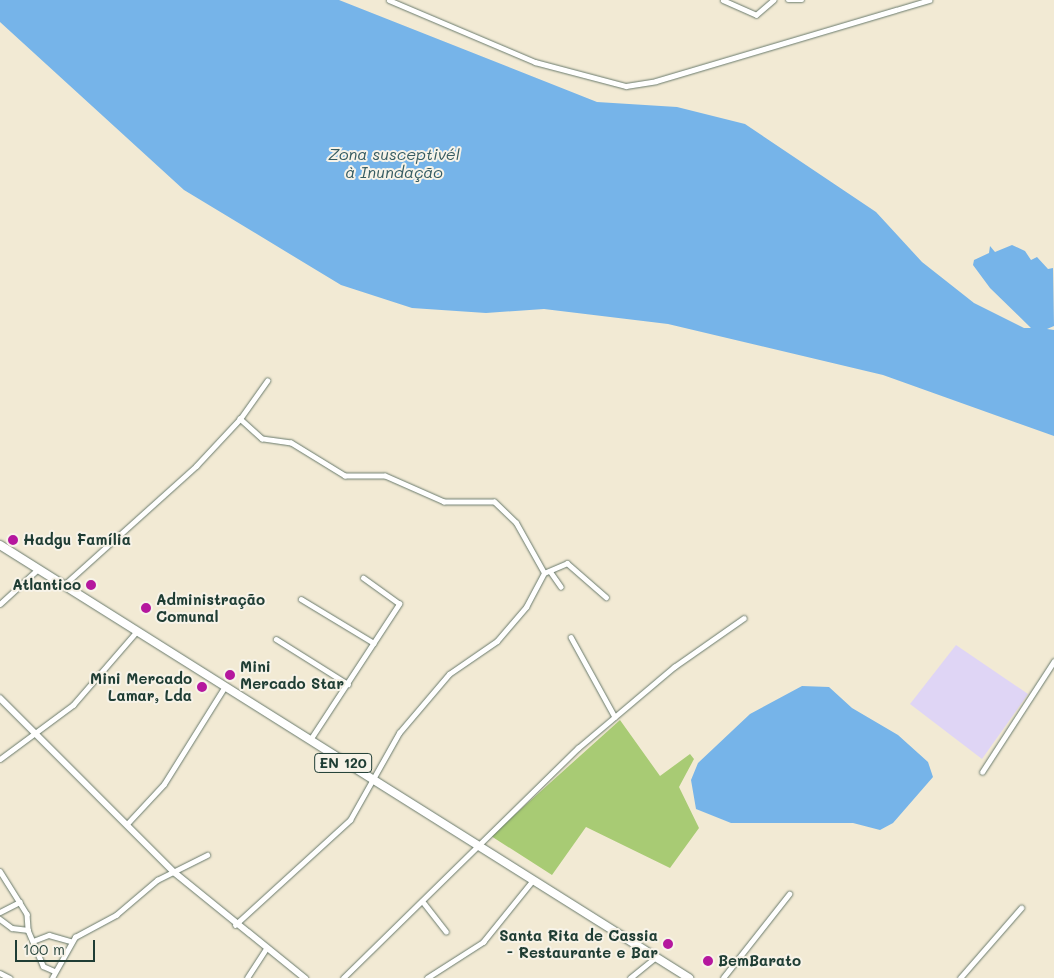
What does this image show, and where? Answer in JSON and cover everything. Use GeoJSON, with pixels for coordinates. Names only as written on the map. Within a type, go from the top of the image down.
{"type":"FeatureCollection","features":[{"type":"Feature","properties":{"kind":"main road","name":"EN 120"},"geometry":{"type":"LineString","coordinates":[[0,545],[224,688],[689,978]]}},
{"type":"Feature","properties":{"kind":"street"},"geometry":{"type":"LineString","coordinates":[[389,0],[535,62],[626,86],[656,82],[930,0]]}},
{"type":"Feature","properties":{"kind":"street"},"geometry":{"type":"LineString","coordinates":[[723,0],[756,15],[773,0]]}},
{"type":"Feature","properties":{"kind":"street"},"geometry":{"type":"LineString","coordinates":[[788,0],[802,0]]}},
{"type":"Feature","properties":{"kind":"street"},"geometry":{"type":"LineString","coordinates":[[64,585],[120,530],[174,487],[240,419],[267,381]]}},
{"type":"Feature","properties":{"kind":"street"},"geometry":{"type":"LineString","coordinates":[[240,419],[262,439],[291,443],[345,476],[385,476],[444,502],[494,502],[516,523],[544,573]]}},
{"type":"Feature","properties":{"kind":"street"},"geometry":{"type":"LineString","coordinates":[[544,573],[567,563],[606,597]]}},
{"type":"Feature","properties":{"kind":"street"},"geometry":{"type":"LineString","coordinates":[[0,604],[38,569]]}},
{"type":"Feature","properties":{"kind":"street"},"geometry":{"type":"LineString","coordinates":[[550,572],[561,588]]}},
{"type":"Feature","properties":{"kind":"street"},"geometry":{"type":"LineString","coordinates":[[235,925],[336,836],[361,804],[370,779],[397,736],[436,688],[454,671],[482,655],[522,612],[544,573]]}},
{"type":"Feature","properties":{"kind":"street"},"geometry":{"type":"LineString","coordinates":[[309,741],[399,604],[362,578]]}},
{"type":"Feature","properties":{"kind":"street"},"geometry":{"type":"LineString","coordinates":[[301,599],[374,643]]}},
{"type":"Feature","properties":{"kind":"street"},"geometry":{"type":"LineString","coordinates":[[343,978],[424,903],[476,844],[615,718],[689,656],[744,618]]}},
{"type":"Feature","properties":{"kind":"street"},"geometry":{"type":"LineString","coordinates":[[0,759],[73,705],[137,632]]}},
{"type":"Feature","properties":{"kind":"street"},"geometry":{"type":"LineString","coordinates":[[571,637],[615,718]]}},
{"type":"Feature","properties":{"kind":"street"},"geometry":{"type":"LineString","coordinates":[[276,639],[348,684]]}},
{"type":"Feature","properties":{"kind":"street"},"geometry":{"type":"LineString","coordinates":[[982,772],[1054,661]]}},
{"type":"Feature","properties":{"kind":"street"},"geometry":{"type":"LineString","coordinates":[[127,824],[164,784],[224,688]]}},
{"type":"Feature","properties":{"kind":"street"},"geometry":{"type":"LineString","coordinates":[[0,698],[174,872],[235,925],[305,978]]}},
{"type":"Feature","properties":{"kind":"street"},"geometry":{"type":"LineString","coordinates":[[52,978],[70,941],[116,915],[153,882],[207,855]]}},
{"type":"Feature","properties":{"kind":"street"},"geometry":{"type":"LineString","coordinates":[[0,870],[20,902],[28,930],[43,966],[54,971]]}},
{"type":"Feature","properties":{"kind":"street"},"geometry":{"type":"LineString","coordinates":[[430,977],[483,942],[533,880]]}},
{"type":"Feature","properties":{"kind":"street"},"geometry":{"type":"LineString","coordinates":[[723,978],[789,894]]}},
{"type":"Feature","properties":{"kind":"street"},"geometry":{"type":"LineString","coordinates":[[0,912],[20,902]]}},
{"type":"Feature","properties":{"kind":"street"},"geometry":{"type":"LineString","coordinates":[[424,903],[446,931]]}},
{"type":"Feature","properties":{"kind":"street"},"geometry":{"type":"LineString","coordinates":[[960,978],[1021,908]]}},
{"type":"Feature","properties":{"kind":"street"},"geometry":{"type":"LineString","coordinates":[[0,919],[12,928],[28,930]]}},
{"type":"Feature","properties":{"kind":"street"},"geometry":{"type":"LineString","coordinates":[[33,941],[49,935],[70,941]]}},
{"type":"Feature","properties":{"kind":"street"},"geometry":{"type":"LineString","coordinates":[[247,978],[266,949]]}},
{"type":"Feature","properties":{"kind":"street"},"geometry":{"type":"LineString","coordinates":[[630,978],[656,957]]}},
{"type":"Feature","properties":{"kind":"street"},"geometry":{"type":"LineString","coordinates":[[0,973],[10,978]]}},
{"type":"Feature","properties":{"kind":"shaded area"},"geometry":{"type":"Polygon","coordinates":[[[956,645],[1028,694],[982,759],[910,704],[956,645]]]}},
{"type":"Feature","properties":{"kind":"green space"},"geometry":{"type":"Polygon","coordinates":[[[620,720],[660,776],[690,754],[694,759],[679,787],[699,828],[670,868],[586,827],[552,875],[491,836],[620,720]]]}},
{"type":"Feature","properties":{"kind":"water","name":"Zona susceptivél à Inundação"},"geometry":{"type":"Polygon","coordinates":[[[0,0],[339,0],[597,102],[677,107],[745,124],[876,212],[922,262],[974,303],[1024,328],[1031,328],[990,288],[973,265],[974,260],[989,253],[990,246],[995,252],[1012,245],[1025,251],[1031,260],[1037,257],[1048,269],[1053,268],[1054,326],[1047,329],[1054,330],[1054,436],[883,375],[668,324],[544,309],[486,313],[412,308],[341,285],[184,190],[0,22],[0,0]]]}},
{"type":"Feature","properties":{"kind":"water"},"geometry":{"type":"Polygon","coordinates":[[[802,686],[829,687],[852,708],[898,735],[928,762],[933,777],[893,823],[880,830],[853,823],[731,823],[696,809],[691,780],[698,763],[750,714],[802,686]]]}},
{"type":"Feature","properties":{"kind":"place","name":"Hadgu Família"},"geometry":{"type":"Point","coordinates":[13,540]}},
{"type":"Feature","properties":{"kind":"place","name":"Atlantico"},"geometry":{"type":"Point","coordinates":[91,585]}},
{"type":"Feature","properties":{"kind":"place","name":"Administração Comunal"},"geometry":{"type":"Point","coordinates":[146,608]}},
{"type":"Feature","properties":{"kind":"place","name":"Mini Mercado Star"},"geometry":{"type":"Point","coordinates":[230,675]}},
{"type":"Feature","properties":{"kind":"place","name":"Mini Mercado Lamar, Lda"},"geometry":{"type":"Point","coordinates":[202,687]}},
{"type":"Feature","properties":{"kind":"place","name":"Santa Rita de Cassia - Restaurante e Bar"},"geometry":{"type":"Point","coordinates":[668,944]}},
{"type":"Feature","properties":{"kind":"place","name":"BemBarato"},"geometry":{"type":"Point","coordinates":[708,961]}}]}
